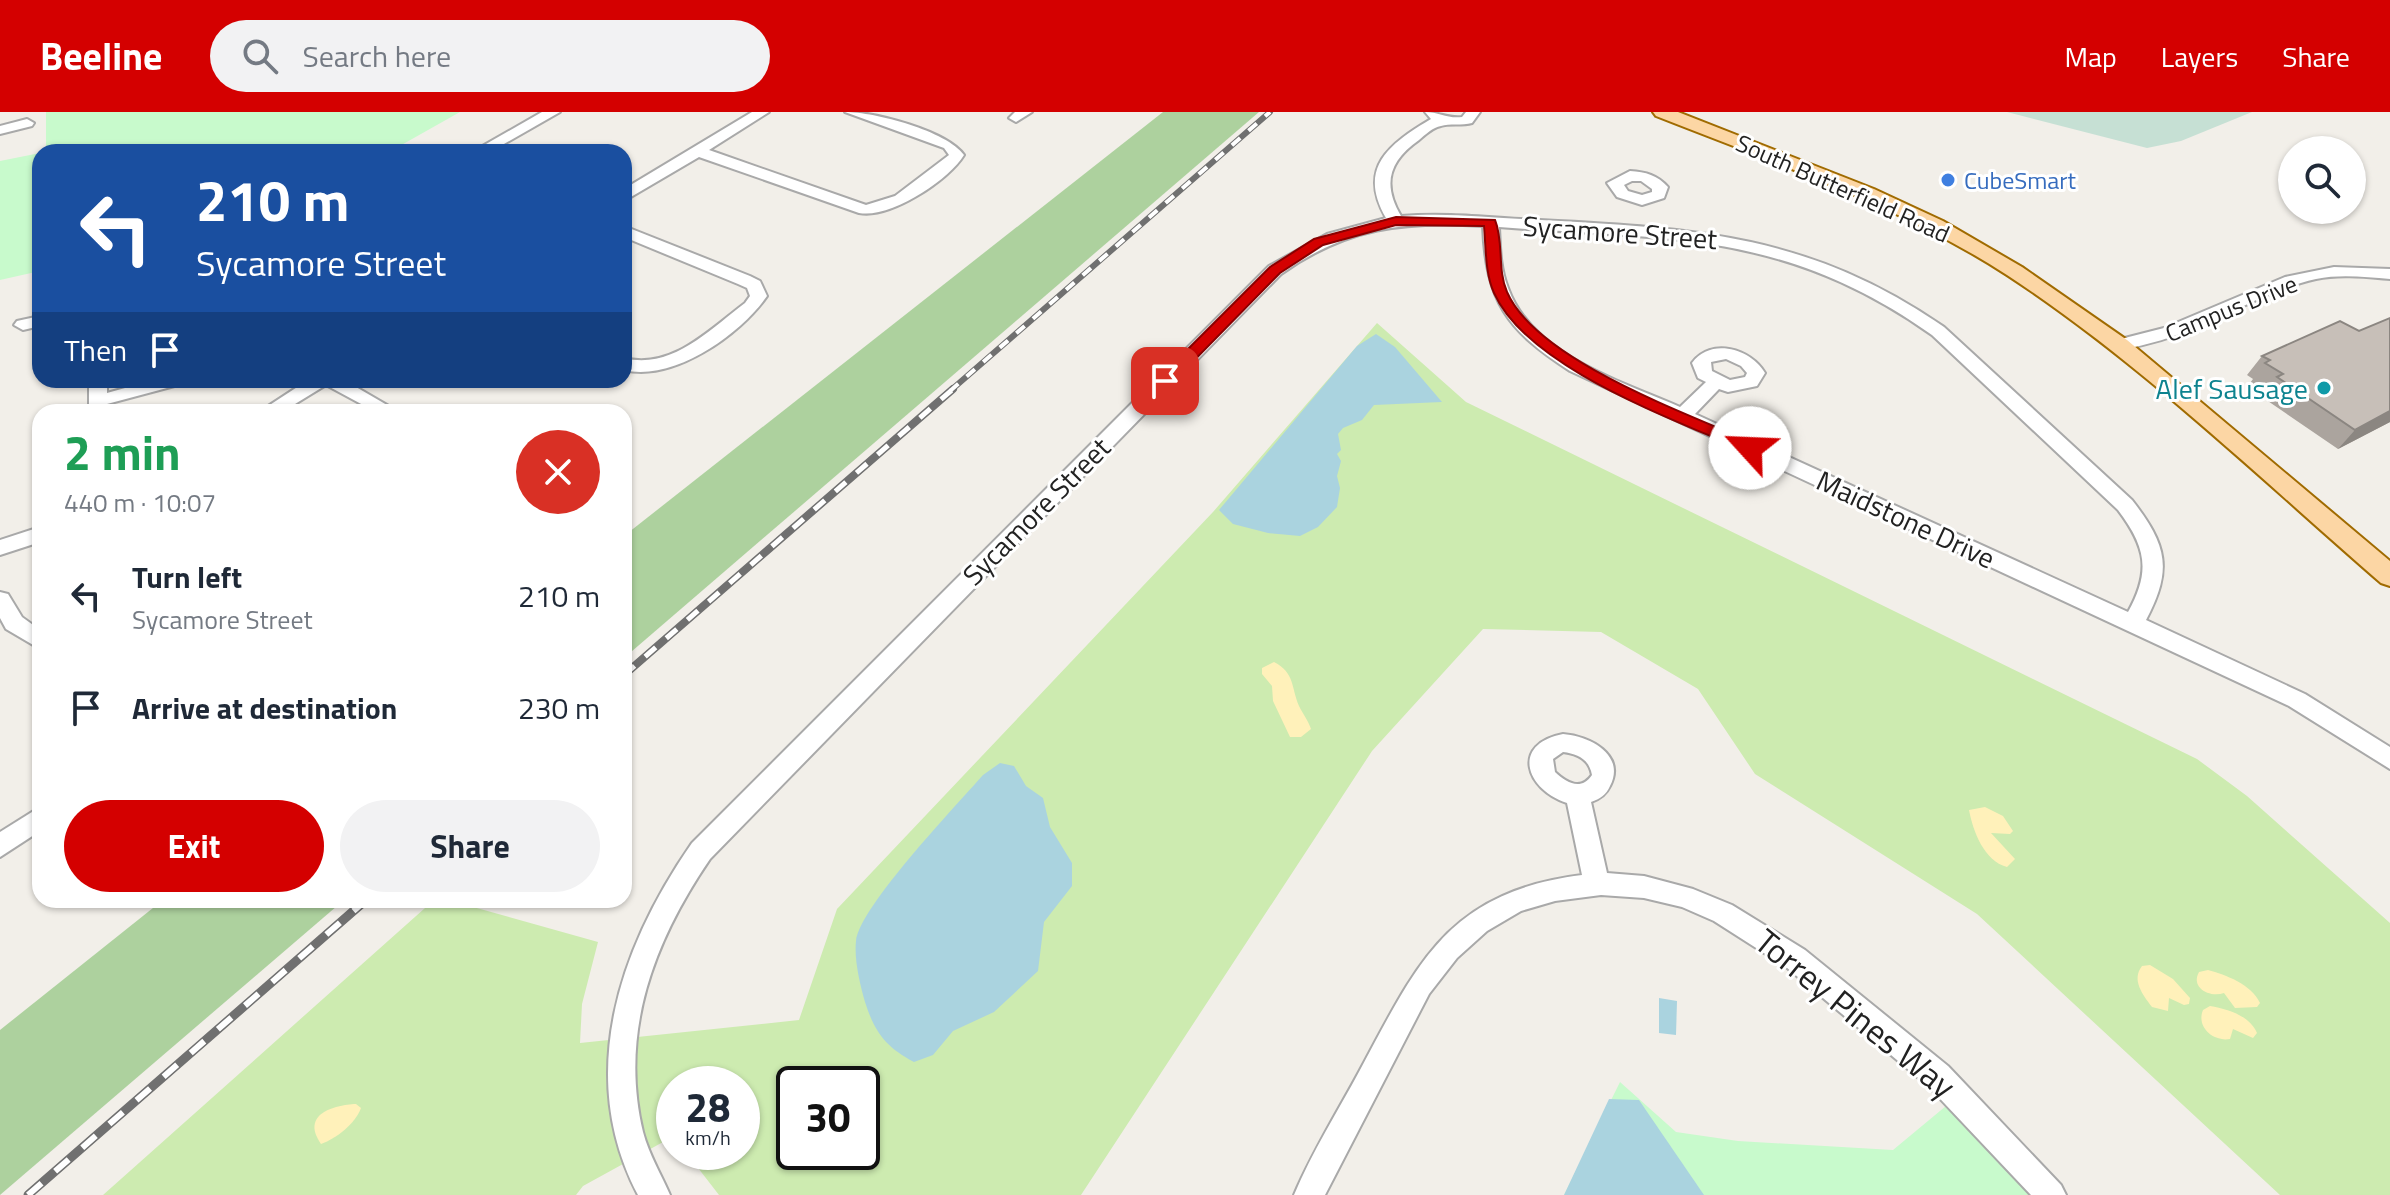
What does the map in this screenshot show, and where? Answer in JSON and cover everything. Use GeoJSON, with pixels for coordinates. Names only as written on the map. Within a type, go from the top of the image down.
{"type":"FeatureCollection","features":[{"type":"Feature","properties":{"kind":"main road","name":"South Butterfield Road"},"geometry":{"type":"LineString","coordinates":[[1662,112],[1834,179],[1936,225],[2027,278],[2119,345],[2390,576]]}},
{"type":"Feature","properties":{"kind":"street"},"geometry":{"type":"LineString","coordinates":[[494,144],[553,112]]}},
{"type":"Feature","properties":{"kind":"street"},"geometry":{"type":"LineString","coordinates":[[697,151],[860,210],[885,208],[897,202],[954,160],[956,151],[949,145],[852,112]]}},
{"type":"Feature","properties":{"kind":"street"},"geometry":{"type":"LineString","coordinates":[[1396,221],[1383,198],[1382,169],[1401,144],[1436,116],[1461,122],[1471,118],[1473,112]]}},
{"type":"Feature","properties":{"kind":"street"},"geometry":{"type":"LineString","coordinates":[[632,191],[750,114]]}},
{"type":"Feature","properties":{"kind":"street"},"geometry":{"type":"LineString","coordinates":[[0,130],[27,123]]}},
{"type":"Feature","properties":{"kind":"street"},"geometry":{"type":"LineString","coordinates":[[1638,199],[1645,230]]}},
{"type":"Feature","properties":{"kind":"street","name":"Sycamore Street"},"geometry":{"type":"LineString","coordinates":[[655,1195],[634,1151],[624,1112],[621,1056],[628,998],[652,929],[677,883],[701,851],[1275,270],[1319,242],[1396,221],[1491,222],[1645,230],[1730,240],[1801,259],[1889,298],[1938,331],[2125,505],[2142,527],[2153,555],[2155,570],[2149,594],[2133,624]]}},
{"type":"Feature","properties":{"kind":"street","name":"Maidstone Drive"},"geometry":{"type":"LineString","coordinates":[[1491,222],[1495,273],[1500,292],[1529,332],[1576,367],[2297,700],[2390,759]]}},
{"type":"Feature","properties":{"kind":"street"},"geometry":{"type":"LineString","coordinates":[[632,234],[754,285],[759,296],[676,360],[654,368],[632,366]]}},
{"type":"Feature","properties":{"kind":"street","name":"Campus Drive"},"geometry":{"type":"LineString","coordinates":[[2119,345],[2158,338],[2290,281],[2315,274],[2390,274]]}},
{"type":"Feature","properties":{"kind":"street"},"geometry":{"type":"LineString","coordinates":[[1682,416],[1716,382]]}},
{"type":"Feature","properties":{"kind":"street"},"geometry":{"type":"LineString","coordinates":[[104,404],[152,388]]}},
{"type":"Feature","properties":{"kind":"street"},"geometry":{"type":"LineString","coordinates":[[281,404],[308,388]]}},
{"type":"Feature","properties":{"kind":"street"},"geometry":{"type":"LineString","coordinates":[[345,388],[375,404]]}},
{"type":"Feature","properties":{"kind":"street"},"geometry":{"type":"LineString","coordinates":[[0,548],[32,537]]}},
{"type":"Feature","properties":{"kind":"street"},"geometry":{"type":"LineString","coordinates":[[0,600],[14,623],[32,635]]}},
{"type":"Feature","properties":{"kind":"street"},"geometry":{"type":"LineString","coordinates":[[1577,795],[1597,884]]}},
{"type":"Feature","properties":{"kind":"street"},"geometry":{"type":"LineString","coordinates":[[0,846],[32,823]]}},
{"type":"Feature","properties":{"kind":"street","name":"Torrey Pines Way"},"geometry":{"type":"LineString","coordinates":[[1309,1195],[1420,985],[1439,956],[1476,922],[1527,896],[1597,884],[1642,888],[1692,900],[1743,921],[1793,953],[1937,1075],[2051,1195]]}},
{"type":"Feature","properties":{"kind":"green space"},"geometry":{"type":"Polygon","coordinates":[[[46,112],[460,112],[403,144],[46,144],[46,112]]]}},
{"type":"Feature","properties":{"kind":"green space"},"geometry":{"type":"Polygon","coordinates":[[[1163,112],[1259,112],[632,651],[632,530],[1163,112]]]}},
{"type":"Feature","properties":{"kind":"green space"},"geometry":{"type":"Polygon","coordinates":[[[2007,112],[2252,112],[2181,141],[2147,148],[2007,112]]]}},
{"type":"Feature","properties":{"kind":"green space"},"geometry":{"type":"Polygon","coordinates":[[[32,155],[32,273],[0,280],[0,161],[32,155]]]}},
{"type":"Feature","properties":{"kind":"green space"},"geometry":{"type":"Polygon","coordinates":[[[1377,323],[1466,402],[2197,759],[2247,796],[2390,923],[2390,1195],[2280,1195],[1977,914],[1755,774],[1698,689],[1601,632],[1483,629],[1372,751],[1081,1195],[719,1195],[700,1170],[760,1170],[760,1066],[656,1066],[656,1146],[583,1186],[576,1195],[103,1195],[425,908],[477,908],[598,942],[582,1004],[580,1043],[799,1020],[837,909],[1213,512],[1377,323]]]}},
{"type":"Feature","properties":{"kind":"green space"},"geometry":{"type":"Polygon","coordinates":[[[153,908],[335,908],[0,1195],[0,1030],[153,908]]]}},
{"type":"Feature","properties":{"kind":"green space"},"geometry":{"type":"Polygon","coordinates":[[[1620,1082],[1676,1132],[1738,1141],[1893,1150],[1952,1101],[2038,1195],[1564,1195],[1620,1082]]]}},
{"type":"Feature","properties":{"kind":"sand"},"geometry":{"type":"Polygon","coordinates":[[[1274,662],[1289,676],[1311,729],[1301,737],[1290,737],[1273,701],[1272,686],[1262,674],[1262,668],[1274,662]]]}},
{"type":"Feature","properties":{"kind":"sand"},"geometry":{"type":"Polygon","coordinates":[[[1985,807],[2003,816],[2013,831],[2010,834],[1991,833],[2015,859],[2007,867],[1986,852],[1973,827],[1969,810],[1985,807]]]}},
{"type":"Feature","properties":{"kind":"sand"},"geometry":{"type":"Polygon","coordinates":[[[2150,965],[2173,979],[2190,998],[2189,1004],[2169,998],[2168,1011],[2152,1007],[2138,982],[2142,966],[2150,965]]]}},
{"type":"Feature","properties":{"kind":"sand"},"geometry":{"type":"Polygon","coordinates":[[[2208,970],[2244,986],[2260,1003],[2257,1007],[2235,1008],[2224,993],[2213,994],[2203,990],[2197,978],[2199,972],[2208,970]]]}},
{"type":"Feature","properties":{"kind":"sand"},"geometry":{"type":"Polygon","coordinates":[[[2210,1006],[2244,1018],[2257,1033],[2253,1038],[2233,1029],[2230,1039],[2212,1036],[2204,1027],[2201,1016],[2203,1010],[2210,1006]]]}},
{"type":"Feature","properties":{"kind":"sand"},"geometry":{"type":"Polygon","coordinates":[[[356,1104],[361,1108],[350,1125],[321,1144],[316,1134],[317,1118],[338,1106],[356,1104]]]}},
{"type":"Feature","properties":{"kind":"water"},"geometry":{"type":"Polygon","coordinates":[[[1376,334],[1395,347],[1442,402],[1374,405],[1362,420],[1343,428],[1338,434],[1341,450],[1337,454],[1341,461],[1337,476],[1340,488],[1337,507],[1318,527],[1300,536],[1268,533],[1233,524],[1219,510],[1357,346],[1376,334]]]}},
{"type":"Feature","properties":{"kind":"water"},"geometry":{"type":"Polygon","coordinates":[[[1000,763],[1014,766],[1026,786],[1043,798],[1050,827],[1072,863],[1072,886],[1044,922],[1038,971],[994,1012],[953,1031],[933,1055],[914,1062],[889,1045],[873,1022],[859,980],[856,941],[861,925],[891,881],[983,775],[1000,763]]]}},
{"type":"Feature","properties":{"kind":"water"},"geometry":{"type":"Polygon","coordinates":[[[1659,998],[1677,1001],[1676,1035],[1659,1033],[1659,998]]]}},
{"type":"Feature","properties":{"kind":"water"},"geometry":{"type":"Polygon","coordinates":[[[1609,1099],[1639,1100],[1704,1195],[1564,1195],[1609,1099]]]}},
{"type":"Feature","properties":{"kind":"building","name":"Alef Sausage"},"geometry":{"type":"Polygon","coordinates":[[[2390,318],[2390,411],[2355,430],[2277,377],[2283,374],[2265,363],[2270,360],[2262,356],[2340,321],[2359,331],[2390,318]]]}},
{"type":"Feature","properties":{"kind":"railway"},"geometry":{"type":"LineString","coordinates":[[950,391],[1270,112]]}},
{"type":"Feature","properties":{"kind":"railway"},"geometry":{"type":"LineString","coordinates":[[632,668],[953,389]]}},
{"type":"Feature","properties":{"kind":"railway"},"geometry":{"type":"LineString","coordinates":[[28,1195],[357,908]]}},
{"type":"Feature","properties":{"kind":"place","name":"CubeSmart"},"geometry":{"type":"Point","coordinates":[1948,180]}},
{"type":"Feature","properties":{"kind":"place","name":"Alef Sausage"},"geometry":{"type":"Point","coordinates":[2324,388]}},
{"type":"Feature","properties":{"kind":"route"},"geometry":{"type":"LineString","coordinates":[[1165,381],[1275,270],[1300,251],[1337,235],[1396,221],[1491,222],[1495,273],[1500,292],[1529,332],[1576,367],[1750,448]]}}]}
